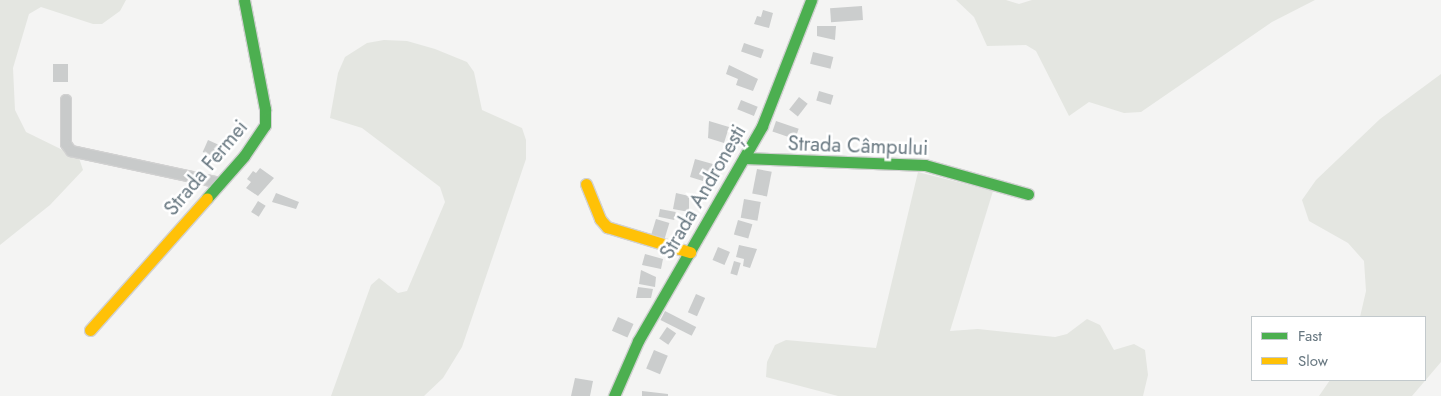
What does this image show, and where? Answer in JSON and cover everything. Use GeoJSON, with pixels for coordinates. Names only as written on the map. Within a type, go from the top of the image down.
{"type":"FeatureCollection","features":[{"type":"Feature","properties":{"kind":"street","name":"Strada Fermei"},"geometry":{"type":"LineString","coordinates":[[90,330],[259,138],[265,125],[266,109],[244,0]]}},
{"type":"Feature","properties":{"kind":"street","name":"Strada Andronești"},"geometry":{"type":"LineString","coordinates":[[614,396],[638,342],[744,158],[780,86],[811,0]]}},
{"type":"Feature","properties":{"kind":"street"},"geometry":{"type":"LineString","coordinates":[[66,100],[66,144],[71,151],[220,183]]}},
{"type":"Feature","properties":{"kind":"street","name":"Strada Câmpului"},"geometry":{"type":"LineString","coordinates":[[744,158],[925,165],[1028,194]]}},
{"type":"Feature","properties":{"kind":"street"},"geometry":{"type":"LineString","coordinates":[[586,184],[600,219],[607,227],[690,252]]}},
{"type":"Feature","properties":{"kind":"shaded area"},"geometry":{"type":"Polygon","coordinates":[[[0,0],[126,0],[120,11],[102,24],[93,24],[41,7],[29,14],[13,68],[15,110],[26,132],[79,158],[83,170],[50,205],[0,245],[0,0]]]}},
{"type":"Feature","properties":{"kind":"shaded area"},"geometry":{"type":"Polygon","coordinates":[[[956,0],[1006,0],[1019,4],[1032,0],[1315,0],[1272,22],[1141,112],[1124,113],[1089,102],[1069,116],[1036,51],[1026,45],[987,46],[974,17],[956,0]]]}},
{"type":"Feature","properties":{"kind":"shaded area"},"geometry":{"type":"Polygon","coordinates":[[[384,40],[407,41],[435,49],[467,62],[474,72],[482,110],[522,128],[526,140],[526,159],[462,347],[443,378],[424,396],[331,396],[371,285],[379,278],[398,293],[407,291],[445,202],[440,187],[362,128],[330,118],[338,73],[345,57],[367,43],[384,40]]]}},
{"type":"Feature","properties":{"kind":"shaded area"},"geometry":{"type":"Polygon","coordinates":[[[1441,74],[1441,362],[1426,380],[1426,316],[1360,316],[1366,291],[1364,261],[1348,243],[1309,221],[1302,200],[1316,180],[1380,119],[1441,74]]]}},
{"type":"Feature","properties":{"kind":"shaded area"},"geometry":{"type":"Polygon","coordinates":[[[918,172],[993,191],[950,331],[978,329],[1055,337],[1067,334],[1087,319],[1100,325],[1114,350],[1134,344],[1145,350],[1148,375],[1143,396],[838,396],[766,377],[767,362],[775,345],[786,340],[876,348],[918,172]]]}},
{"type":"Feature","properties":{"kind":"shaded area"},"geometry":{"type":"Polygon","coordinates":[[[1329,381],[1425,381],[1412,396],[1319,396],[1329,381]]]}},
{"type":"Feature","properties":{"kind":"building"},"geometry":{"type":"Polygon","coordinates":[[[862,6],[863,20],[831,22],[830,8],[862,6]]]}},
{"type":"Feature","properties":{"kind":"building"},"geometry":{"type":"Polygon","coordinates":[[[763,10],[773,13],[769,28],[754,24],[757,16],[761,17],[763,10]]]}},
{"type":"Feature","properties":{"kind":"building"},"geometry":{"type":"Polygon","coordinates":[[[817,26],[836,26],[835,40],[817,36],[817,26]]]}},
{"type":"Feature","properties":{"kind":"building"},"geometry":{"type":"Polygon","coordinates":[[[744,43],[764,50],[761,58],[741,52],[744,43]]]}},
{"type":"Feature","properties":{"kind":"building"},"geometry":{"type":"Polygon","coordinates":[[[813,52],[833,57],[830,69],[810,64],[813,52]]]}},
{"type":"Feature","properties":{"kind":"building"},"geometry":{"type":"Polygon","coordinates":[[[53,64],[68,64],[68,82],[53,82],[53,64]]]}},
{"type":"Feature","properties":{"kind":"building"},"geometry":{"type":"Polygon","coordinates":[[[729,65],[758,79],[753,91],[736,85],[738,79],[726,74],[729,65]]]}},
{"type":"Feature","properties":{"kind":"building"},"geometry":{"type":"Polygon","coordinates":[[[819,91],[833,95],[831,105],[816,101],[819,91]]]}},
{"type":"Feature","properties":{"kind":"building"},"geometry":{"type":"Polygon","coordinates":[[[799,97],[808,104],[798,116],[789,110],[799,97]]]}},
{"type":"Feature","properties":{"kind":"building"},"geometry":{"type":"Polygon","coordinates":[[[741,100],[758,107],[754,116],[737,109],[741,100]]]}},
{"type":"Feature","properties":{"kind":"building"},"geometry":{"type":"Polygon","coordinates":[[[709,121],[729,127],[724,143],[708,138],[709,121]]]}},
{"type":"Feature","properties":{"kind":"building"},"geometry":{"type":"Polygon","coordinates":[[[776,121],[799,129],[795,139],[772,131],[776,121]]]}},
{"type":"Feature","properties":{"kind":"building"},"geometry":{"type":"Polygon","coordinates":[[[208,140],[228,149],[223,161],[203,152],[208,140]]]}},
{"type":"Feature","properties":{"kind":"building"},"geometry":{"type":"Polygon","coordinates":[[[695,159],[720,166],[717,178],[704,175],[703,181],[690,177],[695,159]]]}},
{"type":"Feature","properties":{"kind":"building"},"geometry":{"type":"Polygon","coordinates":[[[260,168],[274,178],[258,196],[246,188],[251,182],[247,179],[253,171],[256,173],[260,168]]]}},
{"type":"Feature","properties":{"kind":"building"},"geometry":{"type":"Polygon","coordinates":[[[757,169],[772,172],[767,196],[752,194],[757,169]]]}},
{"type":"Feature","properties":{"kind":"building"},"geometry":{"type":"Polygon","coordinates":[[[276,193],[299,202],[296,209],[272,202],[276,193]]]}},
{"type":"Feature","properties":{"kind":"building"},"geometry":{"type":"Polygon","coordinates":[[[676,193],[689,196],[689,212],[673,209],[676,193]]]}},
{"type":"Feature","properties":{"kind":"building"},"geometry":{"type":"Polygon","coordinates":[[[744,199],[761,202],[757,221],[741,218],[744,199]]]}},
{"type":"Feature","properties":{"kind":"building"},"geometry":{"type":"Polygon","coordinates":[[[258,201],[266,206],[259,217],[251,212],[258,201]]]}},
{"type":"Feature","properties":{"kind":"building"},"geometry":{"type":"Polygon","coordinates":[[[660,209],[676,212],[674,220],[658,217],[660,209]]]}},
{"type":"Feature","properties":{"kind":"building"},"geometry":{"type":"Polygon","coordinates":[[[656,219],[669,223],[664,241],[650,237],[656,219]]]}},
{"type":"Feature","properties":{"kind":"building"},"geometry":{"type":"Polygon","coordinates":[[[738,220],[752,224],[748,239],[734,234],[738,220]]]}},
{"type":"Feature","properties":{"kind":"building"},"geometry":{"type":"Polygon","coordinates":[[[739,245],[757,249],[750,268],[743,266],[744,259],[736,257],[739,245]]]}},
{"type":"Feature","properties":{"kind":"building"},"geometry":{"type":"Polygon","coordinates":[[[718,247],[730,252],[724,265],[713,260],[718,247]]]}},
{"type":"Feature","properties":{"kind":"building"},"geometry":{"type":"Polygon","coordinates":[[[645,254],[663,259],[661,269],[642,265],[645,254]]]}},
{"type":"Feature","properties":{"kind":"building"},"geometry":{"type":"Polygon","coordinates":[[[734,261],[741,263],[737,275],[730,273],[734,261]]]}},
{"type":"Feature","properties":{"kind":"building"},"geometry":{"type":"Polygon","coordinates":[[[641,270],[656,277],[655,287],[639,284],[641,270]]]}},
{"type":"Feature","properties":{"kind":"building"},"geometry":{"type":"Polygon","coordinates":[[[638,287],[653,289],[651,298],[636,298],[638,287]]]}},
{"type":"Feature","properties":{"kind":"building"},"geometry":{"type":"Polygon","coordinates":[[[696,294],[705,298],[697,316],[688,312],[696,294]]]}},
{"type":"Feature","properties":{"kind":"building"},"geometry":{"type":"Polygon","coordinates":[[[665,311],[696,327],[692,336],[660,320],[665,311]]]}},
{"type":"Feature","properties":{"kind":"building"},"geometry":{"type":"Polygon","coordinates":[[[618,317],[634,324],[627,338],[612,331],[618,317]]]}},
{"type":"Feature","properties":{"kind":"building"},"geometry":{"type":"Polygon","coordinates":[[[667,327],[676,333],[668,345],[659,339],[667,327]]]}},
{"type":"Feature","properties":{"kind":"building"},"geometry":{"type":"Polygon","coordinates":[[[654,350],[668,356],[660,374],[646,368],[654,350]]]}},
{"type":"Feature","properties":{"kind":"building"},"geometry":{"type":"Polygon","coordinates":[[[575,378],[593,381],[590,396],[571,396],[575,378]]]}},
{"type":"Feature","properties":{"kind":"building"},"geometry":{"type":"Polygon","coordinates":[[[642,391],[668,394],[668,396],[642,396],[642,391]]]}},
{"type":"Feature","properties":{"kind":"traffic: fast"},"geometry":{"type":"LineString","coordinates":[[207,198],[244,156],[265,125],[265,109],[244,0]]}},
{"type":"Feature","properties":{"kind":"traffic: fast"},"geometry":{"type":"LineString","coordinates":[[614,396],[638,341],[762,126],[811,0]]}},
{"type":"Feature","properties":{"kind":"traffic: fast"},"geometry":{"type":"LineString","coordinates":[[744,158],[925,165],[1028,194]]}},
{"type":"Feature","properties":{"kind":"traffic: slow"},"geometry":{"type":"LineString","coordinates":[[586,184],[600,219],[607,227],[690,252]]}},
{"type":"Feature","properties":{"kind":"traffic: slow"},"geometry":{"type":"LineString","coordinates":[[90,330],[207,198]]}}]}
